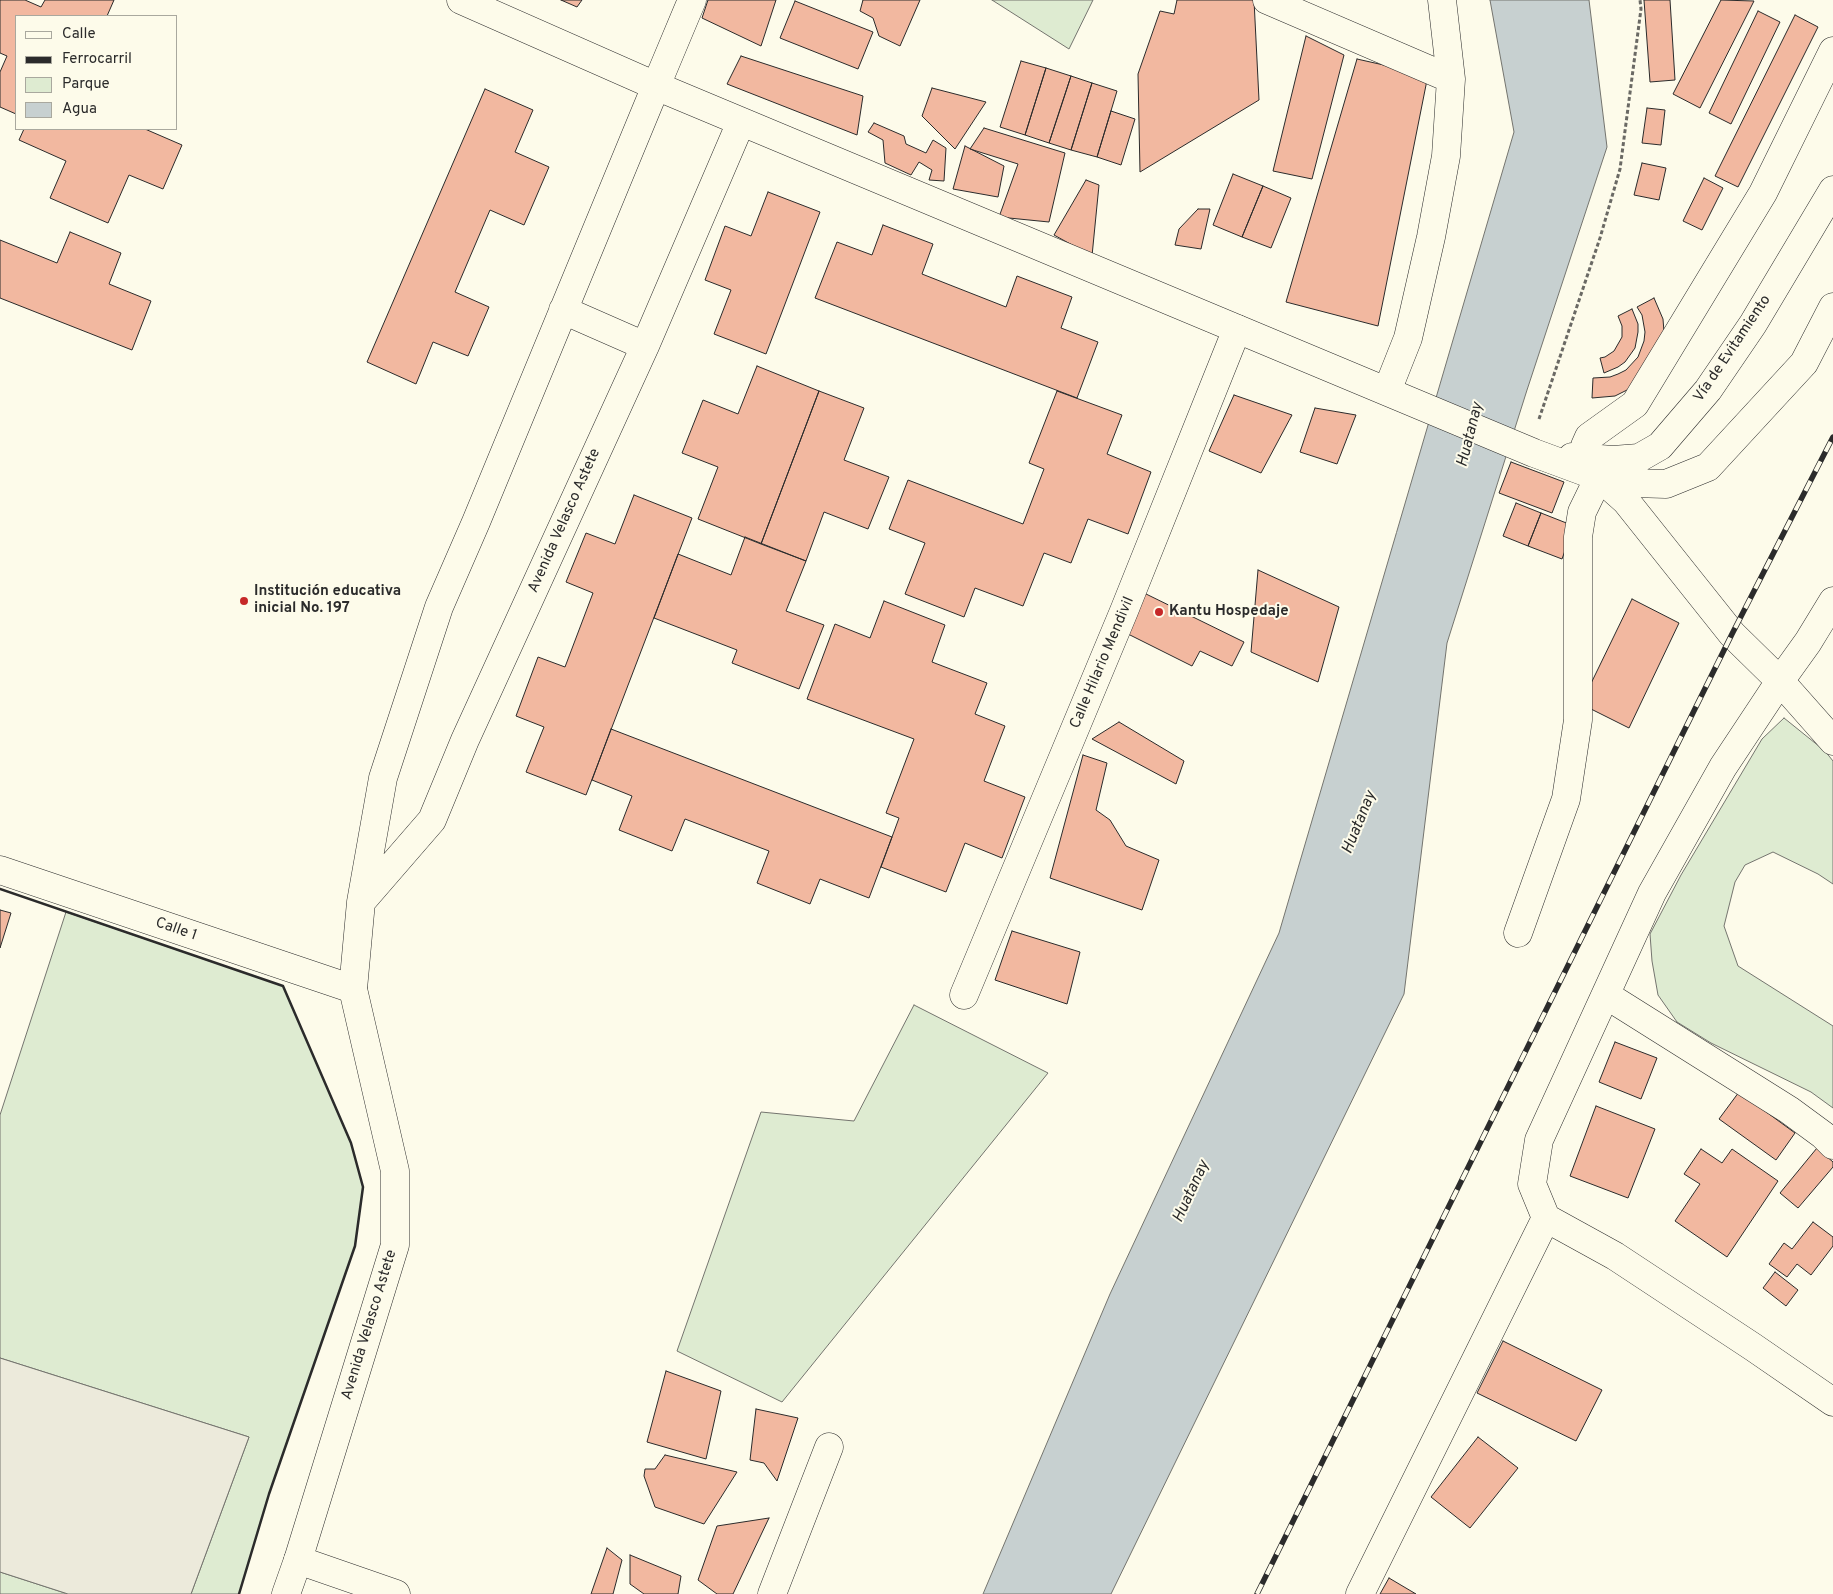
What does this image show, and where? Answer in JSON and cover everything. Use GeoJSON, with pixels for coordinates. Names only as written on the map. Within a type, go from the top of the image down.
{"type":"FeatureCollection","features":[{"type":"Feature","properties":{"kind":"main road","name":"Vía de Evitamiento"},"geometry":{"type":"LineString","coordinates":[[461,0],[741,122],[1525,449],[1592,467],[1632,483],[1666,484],[1708,467],[1804,363],[1833,307]]}},
{"type":"Feature","properties":{"kind":"main road","name":"Avenida Velasco Astete"},"geometry":{"type":"LineString","coordinates":[[286,1594],[395,1246],[395,1172],[352,989],[361,902],[383,778],[436,616],[692,0]]}},
{"type":"Feature","properties":{"kind":"main road"},"geometry":{"type":"LineString","coordinates":[[1267,0],[1451,79]]}},
{"type":"Feature","properties":{"kind":"main road"},"geometry":{"type":"LineString","coordinates":[[1398,396],[1408,338],[1431,236],[1446,156],[1451,79],[1442,0]]}},
{"type":"Feature","properties":{"kind":"main road"},"geometry":{"type":"LineString","coordinates":[[1518,933],[1566,799],[1578,720],[1578,537],[1592,467],[1586,446],[1589,437],[1635,404],[1762,193],[1833,51]]}},
{"type":"Feature","properties":{"kind":"main road","name":"Avenida Velasco Astete"},"geometry":{"type":"LineString","coordinates":[[361,902],[432,820],[465,740],[644,346],[741,122]]}},
{"type":"Feature","properties":{"kind":"main road","name":"Vía de Evitamiento"},"geometry":{"type":"LineString","coordinates":[[1592,467],[1613,460],[1639,458],[1660,446],[1708,390],[1753,324],[1833,190]]}},
{"type":"Feature","properties":{"kind":"main road"},"geometry":{"type":"LineString","coordinates":[[563,310],[644,346]]}},
{"type":"Feature","properties":{"kind":"main road","name":"Calle Hilario Mendivil"},"geometry":{"type":"LineString","coordinates":[[964,995],[1124,611],[1237,329]]}},
{"type":"Feature","properties":{"kind":"main road"},"geometry":{"type":"LineString","coordinates":[[1592,467],[1626,501],[1732,634],[1780,681],[1833,741]]}},
{"type":"Feature","properties":{"kind":"main road"},"geometry":{"type":"LineString","coordinates":[[1833,601],[1808,642],[1723,767],[1652,893],[1539,1140],[1532,1184],[1546,1218],[1615,1256],[1833,1402]]}},
{"type":"Feature","properties":{"kind":"main road","name":"Calle 1"},"geometry":{"type":"LineString","coordinates":[[0,870],[352,989]]}},
{"type":"Feature","properties":{"kind":"main road"},"geometry":{"type":"LineString","coordinates":[[1606,995],[1789,1110],[1823,1135],[1833,1145]]}},
{"type":"Feature","properties":{"kind":"main road"},"geometry":{"type":"LineString","coordinates":[[1360,1594],[1546,1218]]}},
{"type":"Feature","properties":{"kind":"main road"},"geometry":{"type":"LineString","coordinates":[[772,1594],[829,1447]]}},
{"type":"Feature","properties":{"kind":"main road"},"geometry":{"type":"LineString","coordinates":[[298,1560],[396,1594]]}},
{"type":"Feature","properties":{"kind":"path"},"geometry":{"type":"LineString","coordinates":[[1525,449],[1600,238],[1620,169],[1641,9],[1640,0]]}},
{"type":"Feature","properties":{"kind":"green space"},"geometry":{"type":"Polygon","coordinates":[[[992,0],[1093,0],[1069,49],[992,0]]]}},
{"type":"Feature","properties":{"kind":"green space"},"geometry":{"type":"Polygon","coordinates":[[[1784,718],[1825,751],[1833,761],[1833,884],[1818,874],[1773,852],[1745,865],[1735,882],[1724,926],[1738,966],[1833,1026],[1833,1108],[1811,1092],[1711,1043],[1677,1022],[1658,995],[1652,961],[1650,934],[1681,875],[1762,739],[1784,718]]]}},
{"type":"Feature","properties":{"kind":"green space"},"geometry":{"type":"Polygon","coordinates":[[[66,912],[283,986],[351,1143],[363,1187],[355,1246],[269,1494],[239,1594],[191,1594],[249,1437],[0,1358],[0,1115],[66,912]]]}},
{"type":"Feature","properties":{"kind":"green space"},"geometry":{"type":"Polygon","coordinates":[[[914,1005],[1048,1073],[782,1402],[677,1351],[761,1112],[854,1121],[914,1005]]]}},
{"type":"Feature","properties":{"kind":"green space"},"geometry":{"type":"Polygon","coordinates":[[[0,1572],[68,1594],[0,1594],[0,1572]]]}},
{"type":"Feature","properties":{"kind":"shaded area"},"geometry":{"type":"Polygon","coordinates":[[[0,1358],[249,1437],[191,1594],[68,1594],[0,1572],[0,1358]]]}},
{"type":"Feature","properties":{"kind":"water","name":"Huatanay"},"geometry":{"type":"Polygon","coordinates":[[[1490,0],[1589,0],[1607,147],[1527,390],[1447,643],[1404,994],[1111,1594],[983,1594],[1110,1294],[1279,933],[1514,132],[1490,0]]]}},
{"type":"Feature","properties":{"kind":"building"},"geometry":{"type":"Polygon","coordinates":[[[0,0],[25,0],[41,7],[45,0],[114,0],[107,15],[15,15],[15,114],[0,107],[0,72],[7,56],[0,53],[0,0]]]}},
{"type":"Feature","properties":{"kind":"building"},"geometry":{"type":"Polygon","coordinates":[[[561,0],[582,0],[577,7],[561,0]]]}},
{"type":"Feature","properties":{"kind":"building"},"geometry":{"type":"Polygon","coordinates":[[[708,0],[776,0],[761,46],[702,18],[708,0]]]}},
{"type":"Feature","properties":{"kind":"building"},"geometry":{"type":"Polygon","coordinates":[[[863,0],[920,0],[900,46],[879,36],[873,18],[860,11],[863,0]]]}},
{"type":"Feature","properties":{"kind":"building"},"geometry":{"type":"Polygon","coordinates":[[[1177,0],[1254,0],[1259,100],[1140,172],[1138,74],[1160,11],[1174,14],[1177,0]]]}},
{"type":"Feature","properties":{"kind":"building"},"geometry":{"type":"Polygon","coordinates":[[[1644,0],[1670,0],[1675,80],[1650,82],[1644,0]]]}},
{"type":"Feature","properties":{"kind":"building"},"geometry":{"type":"Polygon","coordinates":[[[1721,0],[1754,1],[1700,108],[1673,94],[1721,0]]]}},
{"type":"Feature","properties":{"kind":"building"},"geometry":{"type":"Polygon","coordinates":[[[795,1],[873,32],[858,69],[780,38],[795,1]]]}},
{"type":"Feature","properties":{"kind":"building"},"geometry":{"type":"Polygon","coordinates":[[[1758,11],[1780,22],[1731,124],[1709,113],[1758,11]]]}},
{"type":"Feature","properties":{"kind":"building"},"geometry":{"type":"Polygon","coordinates":[[[1795,15],[1818,27],[1738,187],[1715,176],[1795,15]]]}},
{"type":"Feature","properties":{"kind":"building"},"geometry":{"type":"Polygon","coordinates":[[[1306,36],[1344,55],[1312,179],[1273,171],[1306,36]]]}},
{"type":"Feature","properties":{"kind":"building"},"geometry":{"type":"Polygon","coordinates":[[[741,56],[863,96],[857,135],[727,84],[741,56]]]}},
{"type":"Feature","properties":{"kind":"building"},"geometry":{"type":"Polygon","coordinates":[[[1357,59],[1428,75],[1378,326],[1286,302],[1357,59]]]}},
{"type":"Feature","properties":{"kind":"building"},"geometry":{"type":"Polygon","coordinates":[[[1021,61],[1046,68],[1025,135],[1000,127],[1021,61]]]}},
{"type":"Feature","properties":{"kind":"building"},"geometry":{"type":"Polygon","coordinates":[[[1046,68],[1071,76],[1049,143],[1025,135],[1046,68]]]}},
{"type":"Feature","properties":{"kind":"building"},"geometry":{"type":"Polygon","coordinates":[[[1071,76],[1092,83],[1071,150],[1049,143],[1071,76]]]}},
{"type":"Feature","properties":{"kind":"building"},"geometry":{"type":"Polygon","coordinates":[[[1092,83],[1117,91],[1097,157],[1071,150],[1092,83]]]}},
{"type":"Feature","properties":{"kind":"building"},"geometry":{"type":"Polygon","coordinates":[[[932,88],[986,102],[955,149],[922,116],[932,88]]]}},
{"type":"Feature","properties":{"kind":"building"},"geometry":{"type":"Polygon","coordinates":[[[485,89],[533,110],[515,152],[549,167],[524,225],[490,210],[455,292],[489,307],[468,356],[433,342],[416,384],[367,362],[485,89]]]}},
{"type":"Feature","properties":{"kind":"building"},"geometry":{"type":"Polygon","coordinates":[[[1647,108],[1665,110],[1661,145],[1642,143],[1647,108]]]}},
{"type":"Feature","properties":{"kind":"building"},"geometry":{"type":"Polygon","coordinates":[[[1111,111],[1135,119],[1121,165],[1097,157],[1111,111]]]}},
{"type":"Feature","properties":{"kind":"building"},"geometry":{"type":"Polygon","coordinates":[[[874,123],[904,136],[906,144],[926,153],[933,140],[946,148],[944,181],[929,180],[932,170],[919,162],[911,175],[885,163],[883,140],[868,132],[874,123]]]}},
{"type":"Feature","properties":{"kind":"building"},"geometry":{"type":"Polygon","coordinates":[[[984,128],[1065,153],[1049,222],[999,217],[1018,164],[970,149],[984,128]]]}},
{"type":"Feature","properties":{"kind":"building"},"geometry":{"type":"Polygon","coordinates":[[[24,130],[147,130],[182,145],[163,189],[129,175],[108,223],[50,198],[66,161],[19,140],[24,130]]]}},
{"type":"Feature","properties":{"kind":"building"},"geometry":{"type":"Polygon","coordinates":[[[965,146],[1004,166],[998,197],[953,189],[965,146]]]}},
{"type":"Feature","properties":{"kind":"building"},"geometry":{"type":"Polygon","coordinates":[[[1642,163],[1666,168],[1659,200],[1634,195],[1642,163]]]}},
{"type":"Feature","properties":{"kind":"building"},"geometry":{"type":"Polygon","coordinates":[[[1233,174],[1263,186],[1242,237],[1213,225],[1233,174]]]}},
{"type":"Feature","properties":{"kind":"building"},"geometry":{"type":"Polygon","coordinates":[[[1704,178],[1723,188],[1702,230],[1683,221],[1704,178]]]}},
{"type":"Feature","properties":{"kind":"building"},"geometry":{"type":"Polygon","coordinates":[[[1086,180],[1099,185],[1092,256],[1054,235],[1086,180]]]}},
{"type":"Feature","properties":{"kind":"building"},"geometry":{"type":"Polygon","coordinates":[[[1263,186],[1291,198],[1271,248],[1242,237],[1263,186]]]}},
{"type":"Feature","properties":{"kind":"building"},"geometry":{"type":"Polygon","coordinates":[[[768,192],[820,212],[766,354],[714,334],[731,290],[705,280],[725,226],[751,236],[768,192]]]}},
{"type":"Feature","properties":{"kind":"building"},"geometry":{"type":"Polygon","coordinates":[[[1198,209],[1210,209],[1201,249],[1175,245],[1179,229],[1198,209]]]}},
{"type":"Feature","properties":{"kind":"building"},"geometry":{"type":"Polygon","coordinates":[[[883,225],[933,244],[922,274],[1006,307],[1017,276],[1072,297],[1061,328],[1098,342],[1077,398],[815,298],[837,242],[872,255],[883,225]]]}},
{"type":"Feature","properties":{"kind":"building"},"geometry":{"type":"Polygon","coordinates":[[[70,232],[121,253],[109,284],[151,301],[132,350],[0,298],[0,240],[57,263],[70,232]]]}},
{"type":"Feature","properties":{"kind":"building"},"geometry":{"type":"Polygon","coordinates":[[[1654,298],[1663,319],[1664,332],[1637,385],[1615,396],[1592,398],[1593,378],[1610,377],[1618,374],[1626,370],[1638,357],[1645,332],[1642,315],[1637,307],[1654,298]]]}},
{"type":"Feature","properties":{"kind":"building"},"geometry":{"type":"Polygon","coordinates":[[[1632,309],[1638,324],[1635,348],[1625,362],[1604,373],[1600,358],[1614,351],[1622,337],[1622,326],[1618,316],[1632,309]]]}},
{"type":"Feature","properties":{"kind":"building"},"geometry":{"type":"Polygon","coordinates":[[[757,366],[819,391],[761,544],[698,519],[718,467],[682,453],[703,400],[738,414],[757,366]]]}},
{"type":"Feature","properties":{"kind":"building"},"geometry":{"type":"Polygon","coordinates":[[[819,391],[864,408],[844,460],[889,477],[868,529],[824,512],[806,561],[761,544],[819,391]]]}},
{"type":"Feature","properties":{"kind":"building"},"geometry":{"type":"Polygon","coordinates":[[[1057,391],[1122,415],[1107,454],[1151,472],[1128,534],[1088,519],[1071,563],[1044,553],[1023,606],[975,588],[964,617],[905,594],[925,543],[889,529],[908,480],[1023,524],[1044,469],[1029,463],[1057,391]]]}},
{"type":"Feature","properties":{"kind":"building"},"geometry":{"type":"Polygon","coordinates":[[[1234,395],[1292,415],[1261,473],[1209,451],[1234,395]]]}},
{"type":"Feature","properties":{"kind":"building"},"geometry":{"type":"Polygon","coordinates":[[[1315,408],[1356,415],[1337,464],[1300,452],[1315,408]]]}},
{"type":"Feature","properties":{"kind":"building"},"geometry":{"type":"Polygon","coordinates":[[[1511,462],[1564,482],[1552,513],[1499,493],[1511,462]]]}},
{"type":"Feature","properties":{"kind":"building"},"geometry":{"type":"Polygon","coordinates":[[[634,495],[692,518],[586,795],[526,772],[544,727],[516,716],[538,657],[565,667],[593,593],[566,582],[586,533],[615,544],[634,495]]]}},
{"type":"Feature","properties":{"kind":"building"},"geometry":{"type":"Polygon","coordinates":[[[1516,503],[1541,513],[1528,546],[1503,536],[1516,503]]]}},
{"type":"Feature","properties":{"kind":"building"},"geometry":{"type":"Polygon","coordinates":[[[1541,513],[1574,526],[1562,559],[1528,546],[1541,513]]]}},
{"type":"Feature","properties":{"kind":"building"},"geometry":{"type":"Polygon","coordinates":[[[745,537],[806,561],[786,611],[824,625],[799,689],[732,663],[737,650],[654,618],[678,554],[731,575],[745,537]]]}},
{"type":"Feature","properties":{"kind":"building"},"geometry":{"type":"Polygon","coordinates":[[[1258,570],[1339,607],[1318,682],[1251,652],[1258,570]]]}},
{"type":"Feature","properties":{"kind":"building","name":"Kantu Hospedaje"},"geometry":{"type":"Polygon","coordinates":[[[1144,593],[1244,642],[1232,666],[1200,651],[1192,666],[1124,632],[1144,593]]]}},
{"type":"Feature","properties":{"kind":"building"},"geometry":{"type":"Polygon","coordinates":[[[1632,599],[1679,623],[1629,728],[1581,704],[1632,599]]]}},
{"type":"Feature","properties":{"kind":"building"},"geometry":{"type":"Polygon","coordinates":[[[884,601],[945,625],[932,662],[987,683],[975,714],[1005,726],[984,781],[1025,797],[1002,858],[965,843],[946,892],[881,867],[899,818],[886,813],[914,739],[807,699],[835,624],[870,638],[884,601]]]}},
{"type":"Feature","properties":{"kind":"building"},"geometry":{"type":"Polygon","coordinates":[[[1119,722],[1184,761],[1176,784],[1092,739],[1119,722]]]}},
{"type":"Feature","properties":{"kind":"building"},"geometry":{"type":"Polygon","coordinates":[[[611,729],[892,837],[869,898],[820,879],[810,904],[757,883],[769,851],[685,819],[672,851],[619,830],[632,796],[592,780],[611,729]]]}},
{"type":"Feature","properties":{"kind":"building"},"geometry":{"type":"Polygon","coordinates":[[[1083,755],[1107,763],[1096,810],[1110,820],[1126,846],[1159,860],[1142,910],[1050,878],[1083,755]]]}},
{"type":"Feature","properties":{"kind":"building"},"geometry":{"type":"Polygon","coordinates":[[[0,910],[11,913],[0,948],[0,910]]]}},
{"type":"Feature","properties":{"kind":"building"},"geometry":{"type":"Polygon","coordinates":[[[1012,931],[1080,952],[1067,1004],[995,980],[1012,931]]]}},
{"type":"Feature","properties":{"kind":"building"},"geometry":{"type":"Polygon","coordinates":[[[1615,1042],[1657,1058],[1641,1099],[1599,1082],[1615,1042]]]}},
{"type":"Feature","properties":{"kind":"building"},"geometry":{"type":"Polygon","coordinates":[[[1739,1092],[1795,1133],[1776,1160],[1719,1119],[1739,1092]]]}},
{"type":"Feature","properties":{"kind":"building"},"geometry":{"type":"Polygon","coordinates":[[[1596,1106],[1655,1129],[1628,1198],[1570,1176],[1596,1106]]]}},
{"type":"Feature","properties":{"kind":"building"},"geometry":{"type":"Polygon","coordinates":[[[1817,1148],[1833,1162],[1833,1167],[1798,1208],[1780,1193],[1817,1148]]]}},
{"type":"Feature","properties":{"kind":"building"},"geometry":{"type":"Polygon","coordinates":[[[1701,1149],[1722,1163],[1732,1149],[1778,1181],[1727,1257],[1675,1221],[1700,1184],[1684,1174],[1701,1149]]]}},
{"type":"Feature","properties":{"kind":"building"},"geometry":{"type":"Polygon","coordinates":[[[1813,1222],[1833,1237],[1833,1246],[1811,1275],[1797,1264],[1787,1277],[1769,1264],[1784,1243],[1792,1249],[1813,1222]]]}},
{"type":"Feature","properties":{"kind":"building"},"geometry":{"type":"Polygon","coordinates":[[[1775,1272],[1798,1290],[1786,1306],[1763,1288],[1775,1272]]]}},
{"type":"Feature","properties":{"kind":"building"},"geometry":{"type":"Polygon","coordinates":[[[1503,1341],[1602,1390],[1576,1441],[1477,1393],[1503,1341]]]}},
{"type":"Feature","properties":{"kind":"building"},"geometry":{"type":"Polygon","coordinates":[[[666,1371],[721,1391],[706,1459],[647,1442],[666,1371]]]}},
{"type":"Feature","properties":{"kind":"building"},"geometry":{"type":"Polygon","coordinates":[[[756,1409],[798,1418],[777,1481],[764,1463],[750,1460],[756,1409]]]}},
{"type":"Feature","properties":{"kind":"building"},"geometry":{"type":"Polygon","coordinates":[[[1478,1437],[1518,1468],[1470,1528],[1431,1497],[1478,1437]]]}},
{"type":"Feature","properties":{"kind":"building"},"geometry":{"type":"Polygon","coordinates":[[[665,1455],[737,1472],[704,1524],[655,1507],[644,1476],[645,1469],[655,1469],[665,1455]]]}},
{"type":"Feature","properties":{"kind":"building"},"geometry":{"type":"Polygon","coordinates":[[[769,1518],[733,1594],[717,1594],[698,1580],[717,1526],[769,1518]]]}},
{"type":"Feature","properties":{"kind":"building"},"geometry":{"type":"Polygon","coordinates":[[[607,1548],[622,1560],[613,1594],[591,1594],[607,1548]]]}},
{"type":"Feature","properties":{"kind":"building"},"geometry":{"type":"Polygon","coordinates":[[[630,1555],[681,1576],[678,1594],[644,1594],[630,1584],[630,1555]]]}},
{"type":"Feature","properties":{"kind":"building"},"geometry":{"type":"Polygon","coordinates":[[[1389,1578],[1416,1594],[1380,1594],[1389,1578]]]}},
{"type":"Feature","properties":{"kind":"railway"},"geometry":{"type":"LineString","coordinates":[[1257,1594],[1732,634],[1833,437]]}},
{"type":"Feature","properties":{"kind":"wall"},"geometry":{"type":"LineString","coordinates":[[0,889],[283,986],[351,1143],[363,1187],[355,1246],[269,1494],[239,1594]]}},
{"type":"Feature","properties":{"kind":"place","name":"Institución educativa inicial No. 197"},"geometry":{"type":"Point","coordinates":[244,601]}},
{"type":"Feature","properties":{"kind":"place","name":"Kantu Hospedaje"},"geometry":{"type":"Point","coordinates":[1159,612]}}]}
